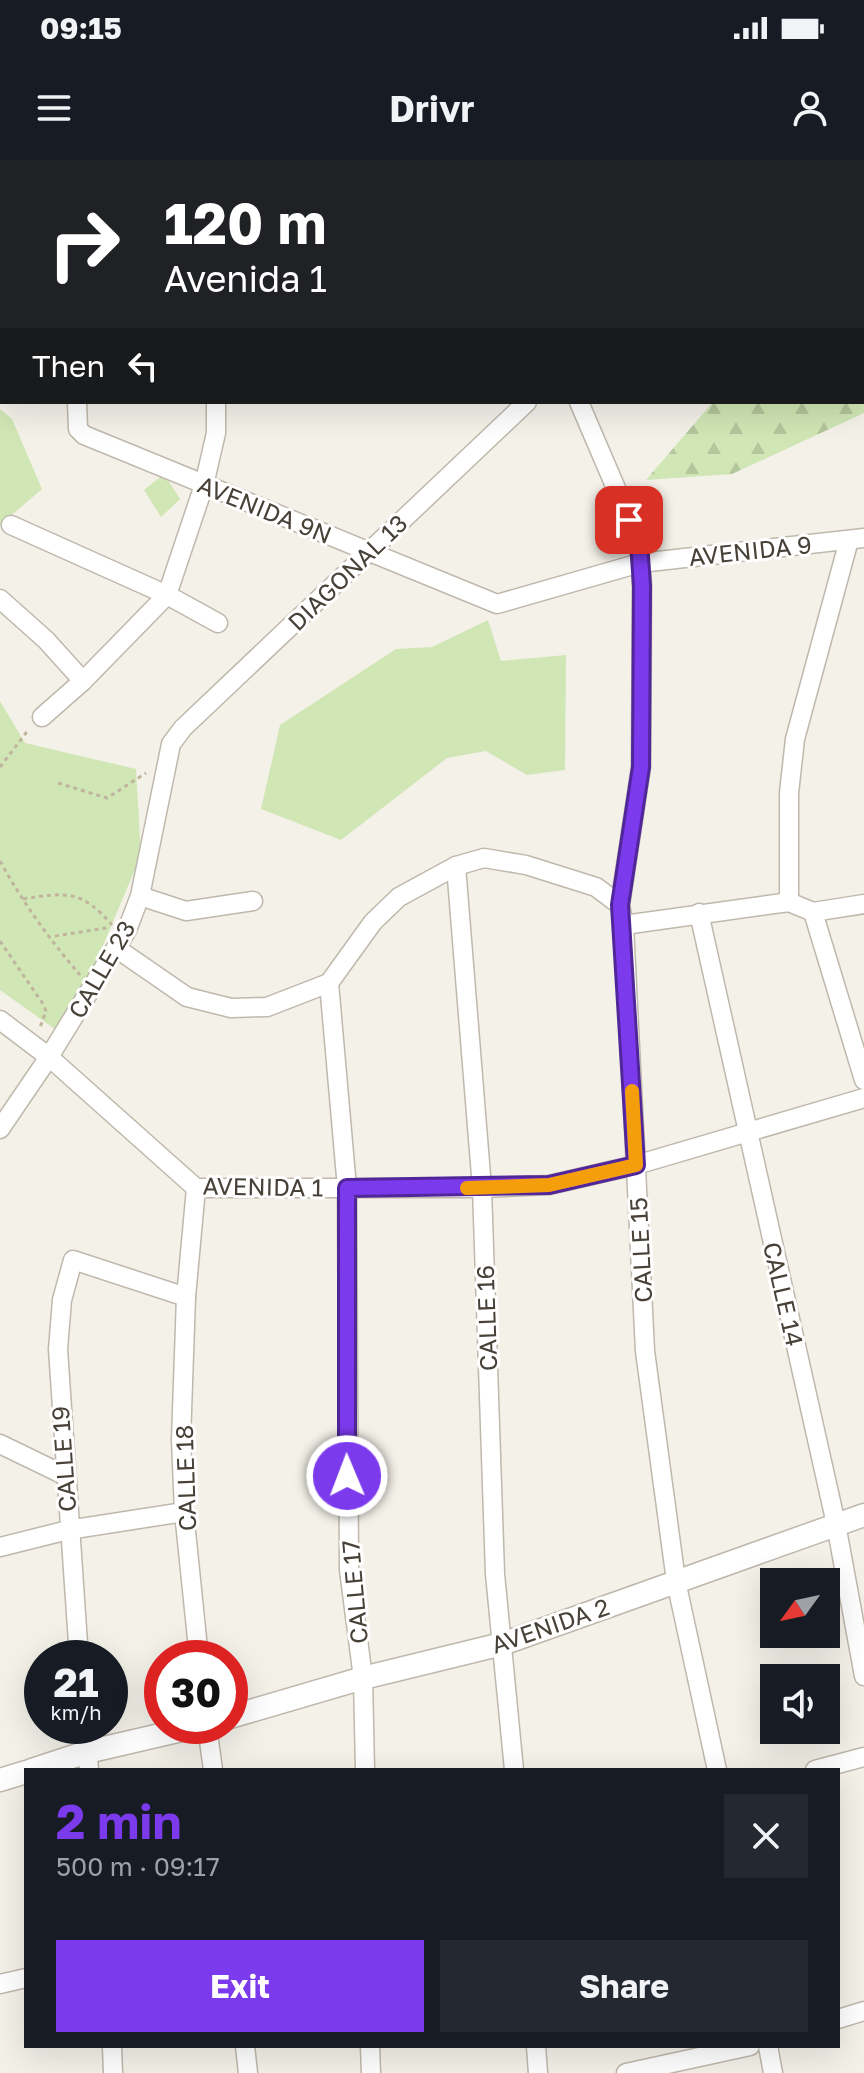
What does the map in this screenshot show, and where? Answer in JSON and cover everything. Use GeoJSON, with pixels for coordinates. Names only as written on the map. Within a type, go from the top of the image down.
{"type":"FeatureCollection","features":[{"type":"Feature","properties":{"kind":"street","name":"AVENIDA 9N"},"geometry":{"type":"LineString","coordinates":[[77,404],[78,429],[204,485],[497,604]]}},
{"type":"Feature","properties":{"kind":"street"},"geometry":{"type":"LineString","coordinates":[[42,717],[83,681],[167,595],[204,485],[216,433],[216,404]]}},
{"type":"Feature","properties":{"kind":"street","name":"DIAGONAL 13"},"geometry":{"type":"LineString","coordinates":[[168,751],[183,728],[525,404]]}},
{"type":"Feature","properties":{"kind":"street","name":"CALLE 15"},"geometry":{"type":"LineString","coordinates":[[580,404],[639,542],[641,767],[620,905],[624,925],[645,1351],[676,1581],[717,1768]]}},
{"type":"Feature","properties":{"kind":"street"},"geometry":{"type":"LineString","coordinates":[[11,525],[167,595],[218,623]]}},
{"type":"Feature","properties":{"kind":"street"},"geometry":{"type":"LineString","coordinates":[[789,902],[789,793],[795,739],[856,539]]}},
{"type":"Feature","properties":{"kind":"street","name":"AVENIDA 9"},"geometry":{"type":"LineString","coordinates":[[497,604],[640,563],[856,539]]}},
{"type":"Feature","properties":{"kind":"street"},"geometry":{"type":"LineString","coordinates":[[0,599],[46,640],[83,681]]}},
{"type":"Feature","properties":{"kind":"street","name":"CALLE 23"},"geometry":{"type":"LineString","coordinates":[[0,1129],[49,1057],[116,948],[140,896],[168,751]]}},
{"type":"Feature","properties":{"kind":"street"},"geometry":{"type":"LineString","coordinates":[[116,948],[187,997],[231,1008],[267,1007],[329,983],[373,922],[399,897],[456,866],[484,858],[526,865],[596,887],[620,905]]}},
{"type":"Feature","properties":{"kind":"street","name":"CALLE 16"},"geometry":{"type":"LineString","coordinates":[[456,866],[482,1188],[495,1574],[514,1768]]}},
{"type":"Feature","properties":{"kind":"street"},"geometry":{"type":"LineString","coordinates":[[140,896],[186,911],[253,901]]}},
{"type":"Feature","properties":{"kind":"street"},"geometry":{"type":"LineString","coordinates":[[624,925],[789,902],[813,912],[864,904]]}},
{"type":"Feature","properties":{"kind":"street"},"geometry":{"type":"LineString","coordinates":[[813,912],[864,1080]]}},
{"type":"Feature","properties":{"kind":"street","name":"CALLE 14"},"geometry":{"type":"LineString","coordinates":[[699,913],[836,1524],[864,1676]]}},
{"type":"Feature","properties":{"kind":"street","name":"CALLE 17"},"geometry":{"type":"LineString","coordinates":[[329,983],[347,1188],[349,1570],[363,1678],[365,1768]]}},
{"type":"Feature","properties":{"kind":"street","name":"AVENIDA 1"},"geometry":{"type":"LineString","coordinates":[[0,1020],[49,1057],[196,1188],[482,1188],[549,1185],[636,1165],[864,1098]]}},
{"type":"Feature","properties":{"kind":"street","name":"CALLE 18"},"geometry":{"type":"LineString","coordinates":[[196,1188],[186,1297],[181,1440],[184,1512],[197,1640]]}},
{"type":"Feature","properties":{"kind":"street","name":"CALLE 19"},"geometry":{"type":"LineString","coordinates":[[77,1640],[58,1349],[62,1300],[73,1260],[186,1297]]}},
{"type":"Feature","properties":{"kind":"street"},"geometry":{"type":"LineString","coordinates":[[0,1444],[66,1476]]}},
{"type":"Feature","properties":{"kind":"street"},"geometry":{"type":"LineString","coordinates":[[0,1547],[68,1530],[184,1512]]}},
{"type":"Feature","properties":{"kind":"street","name":"AVENIDA 2"},"geometry":{"type":"LineString","coordinates":[[248,1712],[363,1678],[502,1644],[864,1515]]}},
{"type":"Feature","properties":{"kind":"street"},"geometry":{"type":"LineString","coordinates":[[47,1768],[88,1761],[144,1743]]}},
{"type":"Feature","properties":{"kind":"street"},"geometry":{"type":"LineString","coordinates":[[209,1744],[213,1768]]}},
{"type":"Feature","properties":{"kind":"street"},"geometry":{"type":"LineString","coordinates":[[823,1768],[864,1757]]}},
{"type":"Feature","properties":{"kind":"street"},"geometry":{"type":"LineString","coordinates":[[0,1780],[24,1773]]}},
{"type":"Feature","properties":{"kind":"street"},"geometry":{"type":"LineString","coordinates":[[0,1984],[24,1978]]}},
{"type":"Feature","properties":{"kind":"street"},"geometry":{"type":"LineString","coordinates":[[840,2018],[864,2011]]}},
{"type":"Feature","properties":{"kind":"street"},"geometry":{"type":"LineString","coordinates":[[112,2048],[113,2073]]}},
{"type":"Feature","properties":{"kind":"street"},"geometry":{"type":"LineString","coordinates":[[245,2048],[248,2073]]}},
{"type":"Feature","properties":{"kind":"street"},"geometry":{"type":"LineString","coordinates":[[370,2048],[371,2073]]}},
{"type":"Feature","properties":{"kind":"street"},"geometry":{"type":"LineString","coordinates":[[536,2048],[538,2073]]}},
{"type":"Feature","properties":{"kind":"street"},"geometry":{"type":"LineString","coordinates":[[626,2073],[741,2048]]}},
{"type":"Feature","properties":{"kind":"street"},"geometry":{"type":"LineString","coordinates":[[768,2048],[773,2073]]}},
{"type":"Feature","properties":{"kind":"path"},"geometry":{"type":"LineString","coordinates":[[0,767],[8,753],[42,717]]}},
{"type":"Feature","properties":{"kind":"path"},"geometry":{"type":"LineString","coordinates":[[58,783],[107,798],[168,751]]}},
{"type":"Feature","properties":{"kind":"path"},"geometry":{"type":"LineString","coordinates":[[0,861],[38,922],[91,987]]}},
{"type":"Feature","properties":{"kind":"path"},"geometry":{"type":"LineString","coordinates":[[23,899],[55,894],[84,898],[114,927],[53,937]]}},
{"type":"Feature","properties":{"kind":"path"},"geometry":{"type":"LineString","coordinates":[[0,941],[46,1011],[34,1045]]}},
{"type":"Feature","properties":{"kind":"green space"},"geometry":{"type":"Polygon","coordinates":[[[711,404],[864,404],[864,413],[732,474],[646,480],[711,404]]]}},
{"type":"Feature","properties":{"kind":"green space"},"geometry":{"type":"Polygon","coordinates":[[[0,409],[12,419],[42,489],[0,525],[0,409]]]}},
{"type":"Feature","properties":{"kind":"green space"},"geometry":{"type":"Polygon","coordinates":[[[164,474],[180,499],[161,517],[144,490],[164,474]]]}},
{"type":"Feature","properties":{"kind":"green space"},"geometry":{"type":"Polygon","coordinates":[[[488,620],[501,661],[566,655],[565,770],[527,775],[486,751],[447,758],[341,840],[261,809],[280,725],[396,649],[432,647],[488,620]]]}},
{"type":"Feature","properties":{"kind":"green space"},"geometry":{"type":"Polygon","coordinates":[[[0,701],[25,743],[136,769],[141,855],[94,967],[56,1030],[0,990],[0,701]]]}},
{"type":"Feature","properties":{"kind":"slow traffic"},"geometry":{"type":"LineString","coordinates":[[467,1188],[549,1185],[636,1165],[632,1091]]}},
{"type":"Feature","properties":{"kind":"route"},"geometry":{"type":"LineString","coordinates":[[347,1476],[347,1188],[549,1185],[636,1165],[624,925],[620,905],[641,767],[642,586],[639,542],[629,520]]}}]}
